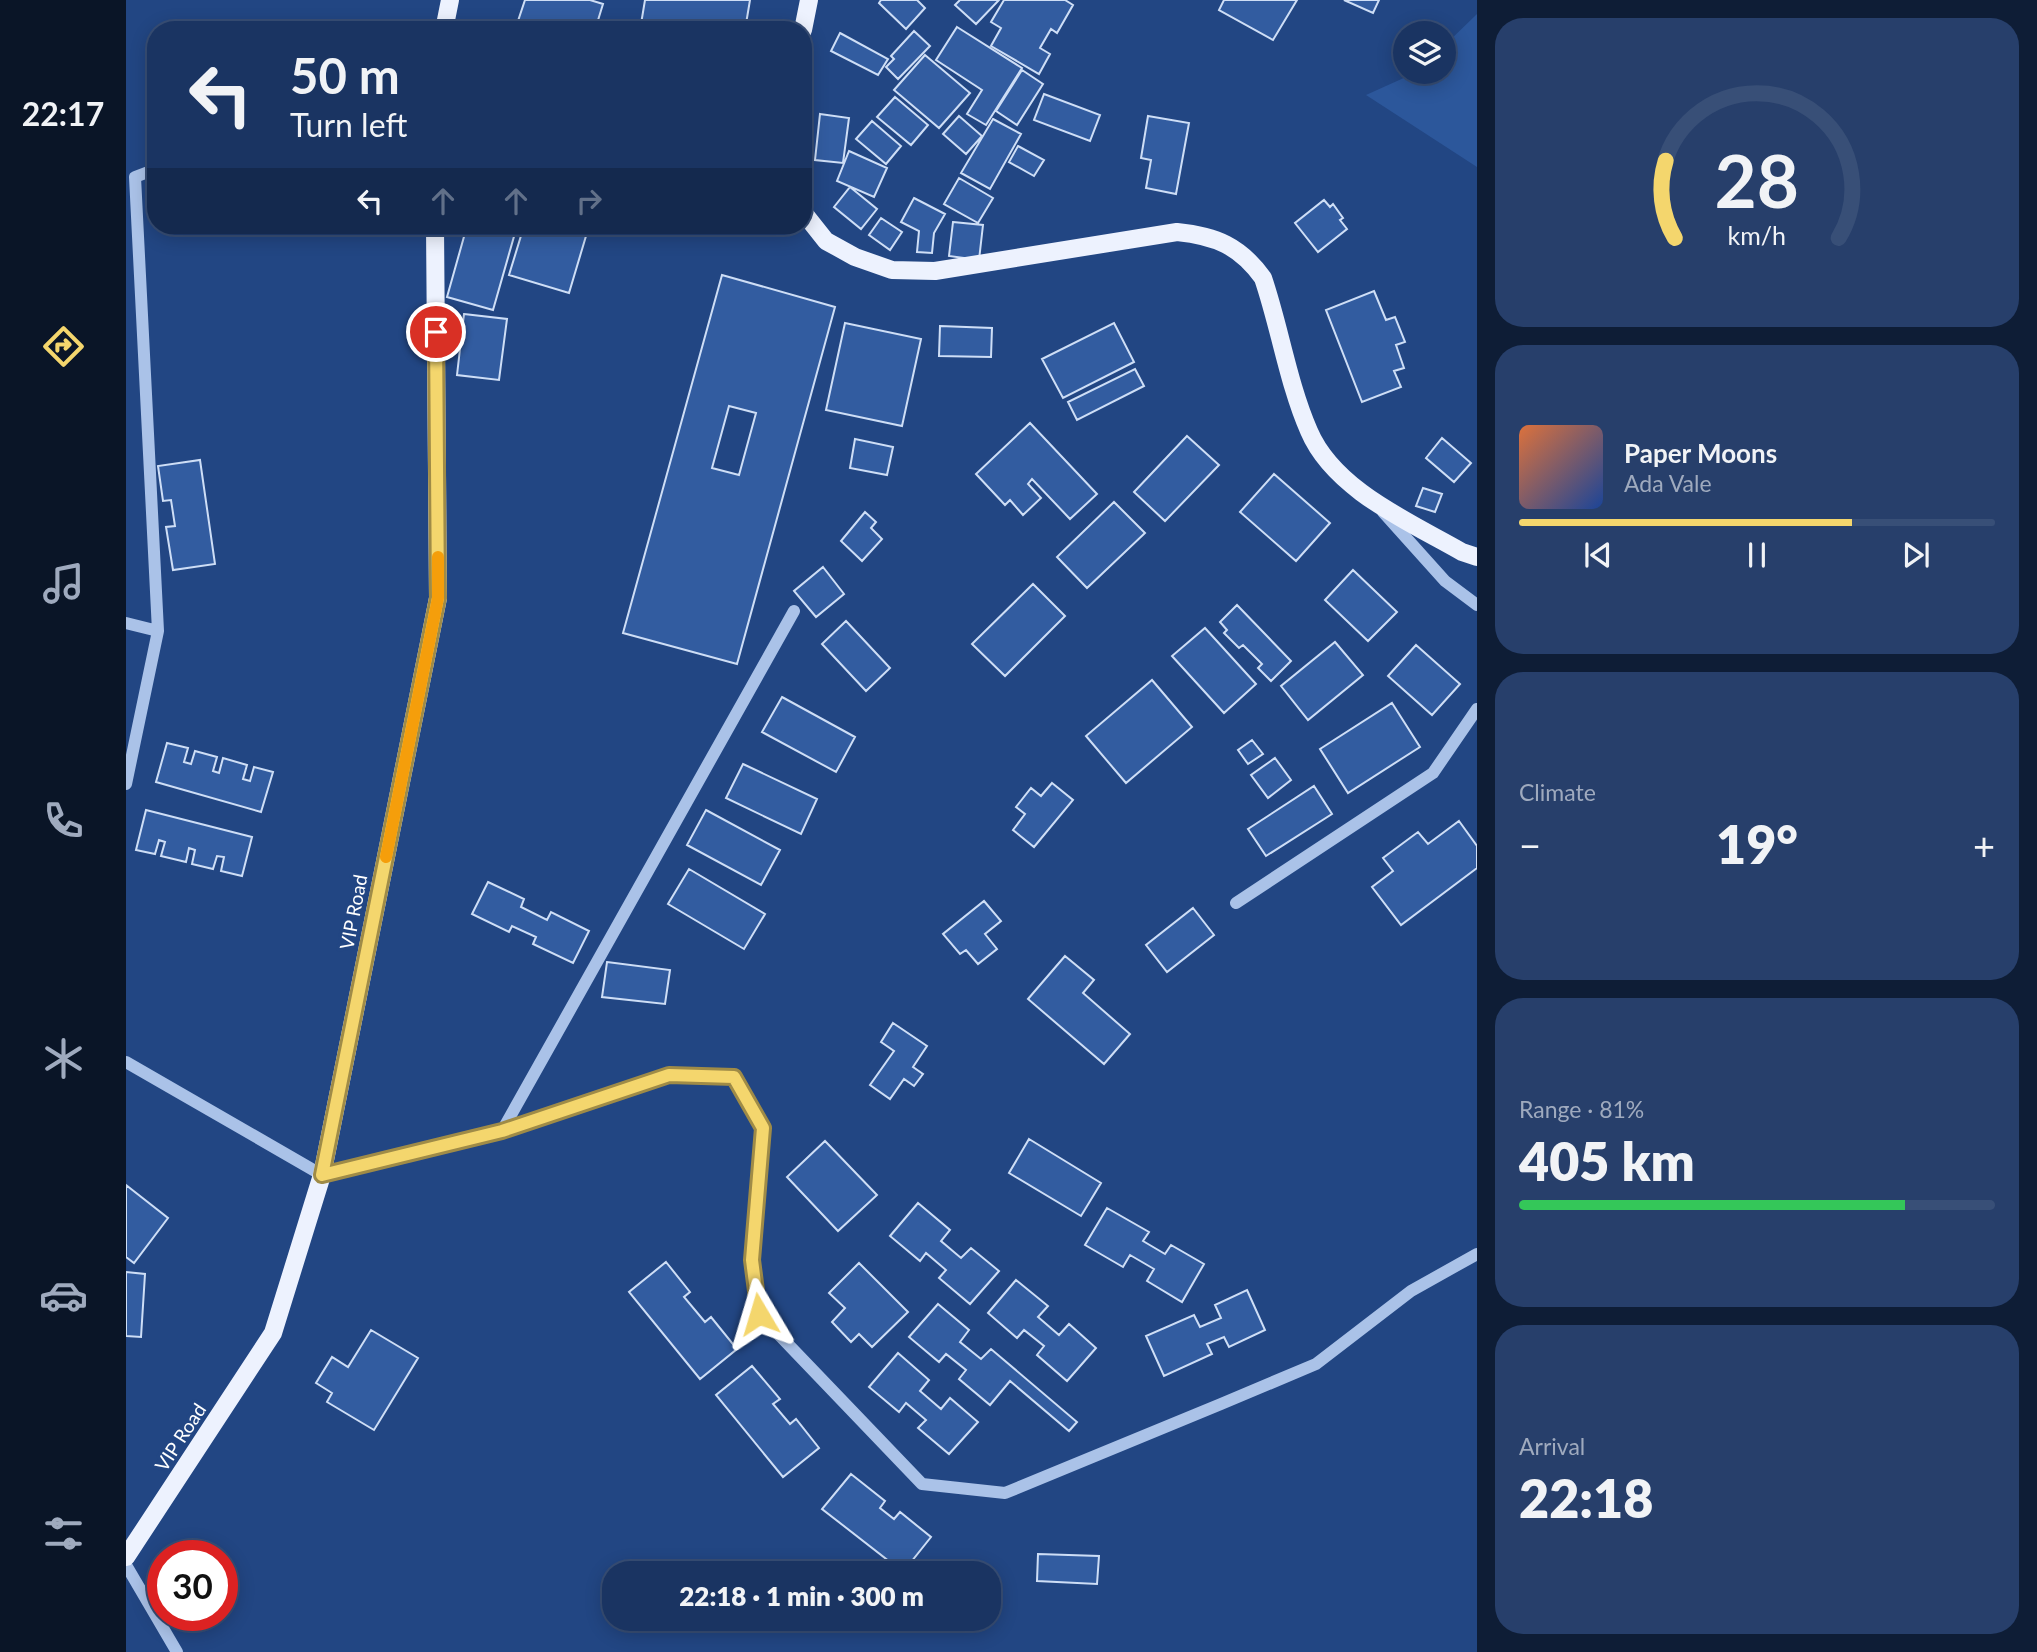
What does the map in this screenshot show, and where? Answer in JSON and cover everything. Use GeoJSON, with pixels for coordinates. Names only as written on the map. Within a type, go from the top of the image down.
{"type":"FeatureCollection","features":[{"type":"Feature","properties":{"kind":"main road"},"geometry":{"type":"LineString","coordinates":[[446,21],[450,0]]}},
{"type":"Feature","properties":{"kind":"main road"},"geometry":{"type":"LineString","coordinates":[[805,21],[809,0]]}},
{"type":"Feature","properties":{"kind":"main road"},"geometry":{"type":"LineString","coordinates":[[812,223],[826,241],[855,257],[892,270],[935,271],[958,268],[1177,232],[1199,234],[1232,247],[1250,259],[1263,278],[1310,433],[1334,468],[1372,500],[1462,552],[1477,556]]}},
{"type":"Feature","properties":{"kind":"main road","name":"VIP Road"},"geometry":{"type":"LineString","coordinates":[[126,1557],[273,1334],[322,1175],[438,598],[435,235]]}},
{"type":"Feature","properties":{"kind":"street"},"geometry":{"type":"LineString","coordinates":[[126,783],[158,631],[131,179]]}},
{"type":"Feature","properties":{"kind":"street"},"geometry":{"type":"LineString","coordinates":[[1372,500],[1445,581],[1477,605]]}},
{"type":"Feature","properties":{"kind":"street"},"geometry":{"type":"LineString","coordinates":[[502,1131],[794,611]]}},
{"type":"Feature","properties":{"kind":"street"},"geometry":{"type":"LineString","coordinates":[[126,623],[158,631]]}},
{"type":"Feature","properties":{"kind":"street"},"geometry":{"type":"LineString","coordinates":[[1236,903],[1433,773],[1477,709]]}},
{"type":"Feature","properties":{"kind":"street"},"geometry":{"type":"LineString","coordinates":[[126,1062],[322,1175],[502,1131],[669,1075],[734,1077],[763,1128],[752,1260],[759,1314],[922,1484],[1005,1493],[1221,1404],[1316,1364],[1411,1291],[1477,1254]]}},
{"type":"Feature","properties":{"kind":"street"},"geometry":{"type":"LineString","coordinates":[[126,1565],[177,1652]]}},
{"type":"Feature","properties":{"kind":"shaded area"},"geometry":{"type":"Polygon","coordinates":[[[1477,14],[1477,167],[1366,95],[1393,83],[1456,84],[1456,34],[1477,14]]]}},
{"type":"Feature","properties":{"kind":"building"},"geometry":{"type":"Polygon","coordinates":[[[525,0],[590,0],[603,4],[598,21],[518,21],[525,0]]]}},
{"type":"Feature","properties":{"kind":"building"},"geometry":{"type":"Polygon","coordinates":[[[645,0],[750,0],[746,21],[642,21],[645,0]]]}},
{"type":"Feature","properties":{"kind":"building"},"geometry":{"type":"Polygon","coordinates":[[[881,0],[917,0],[925,8],[906,29],[879,3],[881,0]]]}},
{"type":"Feature","properties":{"kind":"building"},"geometry":{"type":"Polygon","coordinates":[[[960,0],[999,0],[976,24],[955,5],[960,0]]]}},
{"type":"Feature","properties":{"kind":"building"},"geometry":{"type":"Polygon","coordinates":[[[1004,0],[1065,0],[1073,5],[1057,33],[1051,29],[1040,48],[1050,54],[1039,74],[991,46],[1001,28],[991,22],[1004,0]]]}},
{"type":"Feature","properties":{"kind":"building"},"geometry":{"type":"Polygon","coordinates":[[[1224,0],[1297,0],[1273,40],[1219,10],[1224,0]]]}},
{"type":"Feature","properties":{"kind":"building"},"geometry":{"type":"Polygon","coordinates":[[[1344,0],[1379,0],[1373,13],[1344,0]]]}},
{"type":"Feature","properties":{"kind":"building"},"geometry":{"type":"Polygon","coordinates":[[[957,27],[1022,68],[986,125],[967,114],[982,90],[936,60],[957,27]]]}},
{"type":"Feature","properties":{"kind":"building"},"geometry":{"type":"Polygon","coordinates":[[[914,31],[930,46],[898,79],[886,67],[894,59],[891,56],[914,31]]]}},
{"type":"Feature","properties":{"kind":"building"},"geometry":{"type":"Polygon","coordinates":[[[840,33],[888,59],[878,75],[831,51],[840,33]]]}},
{"type":"Feature","properties":{"kind":"building"},"geometry":{"type":"Polygon","coordinates":[[[925,55],[970,93],[939,128],[894,90],[925,55]]]}},
{"type":"Feature","properties":{"kind":"building"},"geometry":{"type":"Polygon","coordinates":[[[1022,70],[1043,84],[1017,125],[996,111],[1022,70]]]}},
{"type":"Feature","properties":{"kind":"building"},"geometry":{"type":"Polygon","coordinates":[[[1044,94],[1100,115],[1090,141],[1034,120],[1044,94]]]}},
{"type":"Feature","properties":{"kind":"building"},"geometry":{"type":"Polygon","coordinates":[[[895,97],[928,125],[911,145],[877,117],[895,97]]]}},
{"type":"Feature","properties":{"kind":"building"},"geometry":{"type":"Polygon","coordinates":[[[820,114],[849,118],[843,163],[815,160],[820,114]]]}},
{"type":"Feature","properties":{"kind":"building"},"geometry":{"type":"Polygon","coordinates":[[[959,116],[982,136],[966,154],[943,134],[959,116]]]}},
{"type":"Feature","properties":{"kind":"building"},"geometry":{"type":"Polygon","coordinates":[[[1148,116],[1189,123],[1176,194],[1146,188],[1151,160],[1141,158],[1148,116]]]}},
{"type":"Feature","properties":{"kind":"building"},"geometry":{"type":"Polygon","coordinates":[[[993,119],[1021,134],[990,189],[961,173],[993,119]]]}},
{"type":"Feature","properties":{"kind":"building"},"geometry":{"type":"Polygon","coordinates":[[[872,121],[901,146],[886,164],[856,139],[872,121]]]}},
{"type":"Feature","properties":{"kind":"building"},"geometry":{"type":"Polygon","coordinates":[[[1018,146],[1044,160],[1034,176],[1009,162],[1018,146]]]}},
{"type":"Feature","properties":{"kind":"building"},"geometry":{"type":"Polygon","coordinates":[[[849,151],[887,168],[874,197],[837,181],[849,151]]]}},
{"type":"Feature","properties":{"kind":"building"},"geometry":{"type":"Polygon","coordinates":[[[959,178],[993,198],[978,223],[944,204],[959,178]]]}},
{"type":"Feature","properties":{"kind":"building"},"geometry":{"type":"Polygon","coordinates":[[[850,187],[877,209],[861,229],[834,207],[850,187]]]}},
{"type":"Feature","properties":{"kind":"building"},"geometry":{"type":"Polygon","coordinates":[[[914,198],[945,214],[934,233],[932,253],[917,252],[919,231],[901,222],[914,198]]]}},
{"type":"Feature","properties":{"kind":"building"},"geometry":{"type":"Polygon","coordinates":[[[1324,200],[1330,207],[1333,204],[1347,229],[1318,252],[1295,223],[1324,200]]]}},
{"type":"Feature","properties":{"kind":"building"},"geometry":{"type":"Polygon","coordinates":[[[881,218],[902,232],[890,250],[869,235],[881,218]]]}},
{"type":"Feature","properties":{"kind":"building"},"geometry":{"type":"Polygon","coordinates":[[[953,222],[983,225],[979,260],[949,256],[953,222]]]}},
{"type":"Feature","properties":{"kind":"building"},"geometry":{"type":"Polygon","coordinates":[[[464,235],[514,235],[493,310],[447,297],[464,235]]]}},
{"type":"Feature","properties":{"kind":"building"},"geometry":{"type":"Polygon","coordinates":[[[521,235],[586,235],[569,293],[509,275],[521,235]]]}},
{"type":"Feature","properties":{"kind":"building"},"geometry":{"type":"Polygon","coordinates":[[[722,275],[835,307],[737,664],[623,633],[722,275]],[[729,406],[712,468],[739,475],[756,413],[729,406]]]}},
{"type":"Feature","properties":{"kind":"building"},"geometry":{"type":"Polygon","coordinates":[[[1374,291],[1386,320],[1395,317],[1405,342],[1396,345],[1404,368],[1394,371],[1401,387],[1362,402],[1326,310],[1374,291]]]}},
{"type":"Feature","properties":{"kind":"building"},"geometry":{"type":"Polygon","coordinates":[[[464,314],[507,319],[499,380],[457,375],[464,314]]]}},
{"type":"Feature","properties":{"kind":"building"},"geometry":{"type":"Polygon","coordinates":[[[845,323],[921,339],[902,426],[826,410],[845,323]]]}},
{"type":"Feature","properties":{"kind":"building"},"geometry":{"type":"Polygon","coordinates":[[[1114,323],[1134,362],[1063,398],[1042,359],[1114,323]]]}},
{"type":"Feature","properties":{"kind":"building"},"geometry":{"type":"Polygon","coordinates":[[[940,326],[992,328],[991,357],[939,356],[940,326]]]}},
{"type":"Feature","properties":{"kind":"building"},"geometry":{"type":"Polygon","coordinates":[[[1135,369],[1144,386],[1077,420],[1068,402],[1135,369]]]}},
{"type":"Feature","properties":{"kind":"building"},"geometry":{"type":"Polygon","coordinates":[[[1030,423],[1097,494],[1070,519],[1032,479],[1028,484],[1041,498],[1023,515],[1010,500],[1005,505],[976,474],[1030,423]]]}},
{"type":"Feature","properties":{"kind":"building"},"geometry":{"type":"Polygon","coordinates":[[[1187,436],[1219,465],[1165,521],[1134,492],[1187,436]]]}},
{"type":"Feature","properties":{"kind":"building"},"geometry":{"type":"Polygon","coordinates":[[[1442,438],[1471,463],[1454,482],[1426,458],[1442,438]]]}},
{"type":"Feature","properties":{"kind":"building"},"geometry":{"type":"Polygon","coordinates":[[[855,439],[893,447],[887,475],[850,468],[855,439]]]}},
{"type":"Feature","properties":{"kind":"building"},"geometry":{"type":"Polygon","coordinates":[[[200,460],[215,564],[173,570],[166,527],[175,526],[171,500],[163,501],[158,466],[200,460]]]}},
{"type":"Feature","properties":{"kind":"building"},"geometry":{"type":"Polygon","coordinates":[[[1274,474],[1330,523],[1296,561],[1240,512],[1274,474]]]}},
{"type":"Feature","properties":{"kind":"building"},"geometry":{"type":"Polygon","coordinates":[[[1423,488],[1442,494],[1435,512],[1416,506],[1423,488]]]}},
{"type":"Feature","properties":{"kind":"building"},"geometry":{"type":"Polygon","coordinates":[[[1114,502],[1145,533],[1087,588],[1057,557],[1114,502]]]}},
{"type":"Feature","properties":{"kind":"building"},"geometry":{"type":"Polygon","coordinates":[[[865,512],[876,522],[871,528],[882,539],[862,561],[841,541],[865,512]]]}},
{"type":"Feature","properties":{"kind":"building"},"geometry":{"type":"Polygon","coordinates":[[[823,567],[844,594],[816,617],[794,591],[823,567]]]}},
{"type":"Feature","properties":{"kind":"building"},"geometry":{"type":"Polygon","coordinates":[[[1353,570],[1397,612],[1368,641],[1325,600],[1353,570]]]}},
{"type":"Feature","properties":{"kind":"building"},"geometry":{"type":"Polygon","coordinates":[[[1033,584],[1065,616],[1005,676],[972,644],[1033,584]]]}},
{"type":"Feature","properties":{"kind":"building"},"geometry":{"type":"Polygon","coordinates":[[[1237,605],[1291,661],[1271,681],[1258,668],[1262,664],[1243,645],[1239,648],[1224,633],[1227,630],[1220,622],[1237,605]]]}},
{"type":"Feature","properties":{"kind":"building"},"geometry":{"type":"Polygon","coordinates":[[[846,621],[890,668],[866,691],[822,644],[846,621]]]}},
{"type":"Feature","properties":{"kind":"building"},"geometry":{"type":"Polygon","coordinates":[[[1205,628],[1256,684],[1224,713],[1172,656],[1205,628]]]}},
{"type":"Feature","properties":{"kind":"building"},"geometry":{"type":"Polygon","coordinates":[[[1335,642],[1363,675],[1308,720],[1281,686],[1335,642]]]}},
{"type":"Feature","properties":{"kind":"building"},"geometry":{"type":"Polygon","coordinates":[[[1416,645],[1460,684],[1432,715],[1388,676],[1416,645]]]}},
{"type":"Feature","properties":{"kind":"building"},"geometry":{"type":"Polygon","coordinates":[[[1152,680],[1192,727],[1126,783],[1086,736],[1152,680]]]}},
{"type":"Feature","properties":{"kind":"building"},"geometry":{"type":"Polygon","coordinates":[[[782,697],[855,737],[836,772],[762,732],[782,697]]]}},
{"type":"Feature","properties":{"kind":"building"},"geometry":{"type":"Polygon","coordinates":[[[1392,703],[1420,747],[1348,793],[1320,749],[1392,703]]]}},
{"type":"Feature","properties":{"kind":"building"},"geometry":{"type":"Polygon","coordinates":[[[1252,740],[1263,754],[1248,764],[1238,750],[1252,740]]]}},
{"type":"Feature","properties":{"kind":"building"},"geometry":{"type":"Polygon","coordinates":[[[167,743],[188,748],[184,762],[191,764],[195,751],[217,757],[213,771],[219,773],[223,758],[247,765],[243,779],[250,781],[254,767],[273,772],[261,812],[156,782],[167,743]]]}},
{"type":"Feature","properties":{"kind":"building"},"geometry":{"type":"Polygon","coordinates":[[[1275,758],[1291,780],[1268,798],[1251,775],[1275,758]]]}},
{"type":"Feature","properties":{"kind":"building"},"geometry":{"type":"Polygon","coordinates":[[[743,764],[817,799],[801,834],[726,798],[743,764]]]}},
{"type":"Feature","properties":{"kind":"building"},"geometry":{"type":"Polygon","coordinates":[[[1052,783],[1073,800],[1034,847],[1013,830],[1025,814],[1016,807],[1031,788],[1041,796],[1052,783]]]}},
{"type":"Feature","properties":{"kind":"building"},"geometry":{"type":"Polygon","coordinates":[[[1314,786],[1332,814],[1266,856],[1248,829],[1314,786]]]}},
{"type":"Feature","properties":{"kind":"building"},"geometry":{"type":"Polygon","coordinates":[[[146,810],[252,837],[242,876],[221,871],[224,857],[217,856],[213,869],[192,864],[195,850],[189,848],[186,862],[161,856],[165,842],[159,840],[155,854],[136,850],[146,810]]]}},
{"type":"Feature","properties":{"kind":"building"},"geometry":{"type":"Polygon","coordinates":[[[706,810],[780,850],[761,885],[687,845],[706,810]]]}},
{"type":"Feature","properties":{"kind":"building"},"geometry":{"type":"Polygon","coordinates":[[[1459,821],[1477,846],[1477,868],[1401,925],[1372,887],[1393,871],[1383,858],[1418,832],[1428,844],[1459,821]]]}},
{"type":"Feature","properties":{"kind":"building"},"geometry":{"type":"Polygon","coordinates":[[[689,869],[765,914],[744,949],[668,904],[689,869]]]}},
{"type":"Feature","properties":{"kind":"building"},"geometry":{"type":"Polygon","coordinates":[[[488,882],[524,899],[521,907],[547,920],[551,912],[589,931],[573,963],[533,944],[536,937],[512,926],[509,932],[472,914],[488,882]]]}},
{"type":"Feature","properties":{"kind":"building"},"geometry":{"type":"Polygon","coordinates":[[[984,901],[1001,921],[985,934],[997,949],[978,964],[966,950],[960,954],[943,934],[984,901]]]}},
{"type":"Feature","properties":{"kind":"building"},"geometry":{"type":"Polygon","coordinates":[[[1193,908],[1214,935],[1167,972],[1146,945],[1193,908]]]}},
{"type":"Feature","properties":{"kind":"building"},"geometry":{"type":"Polygon","coordinates":[[[1065,956],[1094,980],[1083,993],[1130,1034],[1104,1064],[1028,999],[1065,956]]]}},
{"type":"Feature","properties":{"kind":"building"},"geometry":{"type":"Polygon","coordinates":[[[607,962],[670,970],[665,1004],[602,997],[607,962]]]}},
{"type":"Feature","properties":{"kind":"building"},"geometry":{"type":"Polygon","coordinates":[[[893,1023],[927,1046],[913,1067],[923,1074],[914,1086],[904,1079],[890,1099],[870,1085],[894,1051],[881,1042],[893,1023]]]}},
{"type":"Feature","properties":{"kind":"building"},"geometry":{"type":"Polygon","coordinates":[[[1029,1139],[1101,1183],[1081,1216],[1009,1173],[1029,1139]]]}},
{"type":"Feature","properties":{"kind":"building"},"geometry":{"type":"Polygon","coordinates":[[[825,1141],[877,1195],[838,1231],[787,1177],[825,1141]]]}},
{"type":"Feature","properties":{"kind":"building"},"geometry":{"type":"Polygon","coordinates":[[[126,1185],[168,1218],[134,1263],[126,1257],[126,1185]]]}},
{"type":"Feature","properties":{"kind":"building"},"geometry":{"type":"Polygon","coordinates":[[[918,1203],[950,1230],[941,1241],[961,1258],[971,1248],[999,1271],[970,1304],[939,1278],[946,1270],[926,1253],[920,1261],[890,1236],[918,1203]]]}},
{"type":"Feature","properties":{"kind":"building"},"geometry":{"type":"Polygon","coordinates":[[[1107,1208],[1149,1232],[1143,1241],[1165,1254],[1171,1245],[1204,1264],[1182,1302],[1147,1281],[1154,1269],[1130,1255],[1123,1267],[1085,1245],[1107,1208]]]}},
{"type":"Feature","properties":{"kind":"building"},"geometry":{"type":"Polygon","coordinates":[[[666,1262],[690,1292],[684,1297],[705,1322],[711,1317],[737,1349],[700,1379],[629,1292],[666,1262]]]}},
{"type":"Feature","properties":{"kind":"building"},"geometry":{"type":"Polygon","coordinates":[[[859,1263],[908,1312],[872,1347],[859,1334],[851,1342],[832,1322],[845,1308],[829,1293],[859,1263]]]}},
{"type":"Feature","properties":{"kind":"building"},"geometry":{"type":"Polygon","coordinates":[[[126,1272],[145,1274],[141,1337],[126,1336],[126,1272]]]}},
{"type":"Feature","properties":{"kind":"building"},"geometry":{"type":"Polygon","coordinates":[[[1016,1280],[1048,1306],[1038,1317],[1059,1335],[1069,1324],[1096,1348],[1067,1381],[1037,1355],[1044,1346],[1024,1330],[1017,1338],[988,1313],[1016,1280]]]}},
{"type":"Feature","properties":{"kind":"building"},"geometry":{"type":"Polygon","coordinates":[[[1247,1290],[1265,1330],[1229,1347],[1224,1337],[1207,1344],[1212,1354],[1164,1376],[1146,1336],[1194,1315],[1200,1327],[1221,1318],[1215,1305],[1247,1290]]]}},
{"type":"Feature","properties":{"kind":"building"},"geometry":{"type":"Polygon","coordinates":[[[938,1304],[969,1330],[960,1342],[981,1359],[991,1349],[1077,1422],[1069,1431],[1010,1381],[990,1405],[959,1379],[966,1370],[946,1354],[939,1362],[909,1337],[938,1304]]]}},
{"type":"Feature","properties":{"kind":"building"},"geometry":{"type":"Polygon","coordinates":[[[371,1330],[418,1358],[374,1430],[327,1402],[332,1393],[316,1383],[332,1357],[348,1367],[371,1330]]]}},
{"type":"Feature","properties":{"kind":"building"},"geometry":{"type":"Polygon","coordinates":[[[898,1353],[929,1380],[920,1391],[941,1409],[950,1398],[978,1422],[949,1454],[918,1428],[926,1420],[906,1403],[899,1412],[869,1387],[898,1353]]]}},
{"type":"Feature","properties":{"kind":"building"},"geometry":{"type":"Polygon","coordinates":[[[752,1366],[780,1399],[773,1404],[790,1424],[796,1419],[819,1448],[783,1477],[716,1395],[752,1366]]]}},
{"type":"Feature","properties":{"kind":"building"},"geometry":{"type":"Polygon","coordinates":[[[851,1474],[885,1501],[880,1508],[894,1519],[900,1512],[931,1537],[912,1561],[889,1561],[822,1509],[851,1474]]]}},
{"type":"Feature","properties":{"kind":"building"},"geometry":{"type":"Polygon","coordinates":[[[1038,1554],[1099,1556],[1097,1584],[1037,1581],[1038,1554]]]}},
{"type":"Feature","properties":{"kind":"slow traffic"},"geometry":{"type":"LineString","coordinates":[[386,857],[438,598],[438,557]]}},
{"type":"Feature","properties":{"kind":"route"},"geometry":{"type":"LineString","coordinates":[[436,332],[438,598],[322,1175],[502,1131],[669,1075],[734,1077],[763,1128],[752,1260],[759,1314]]}}]}
